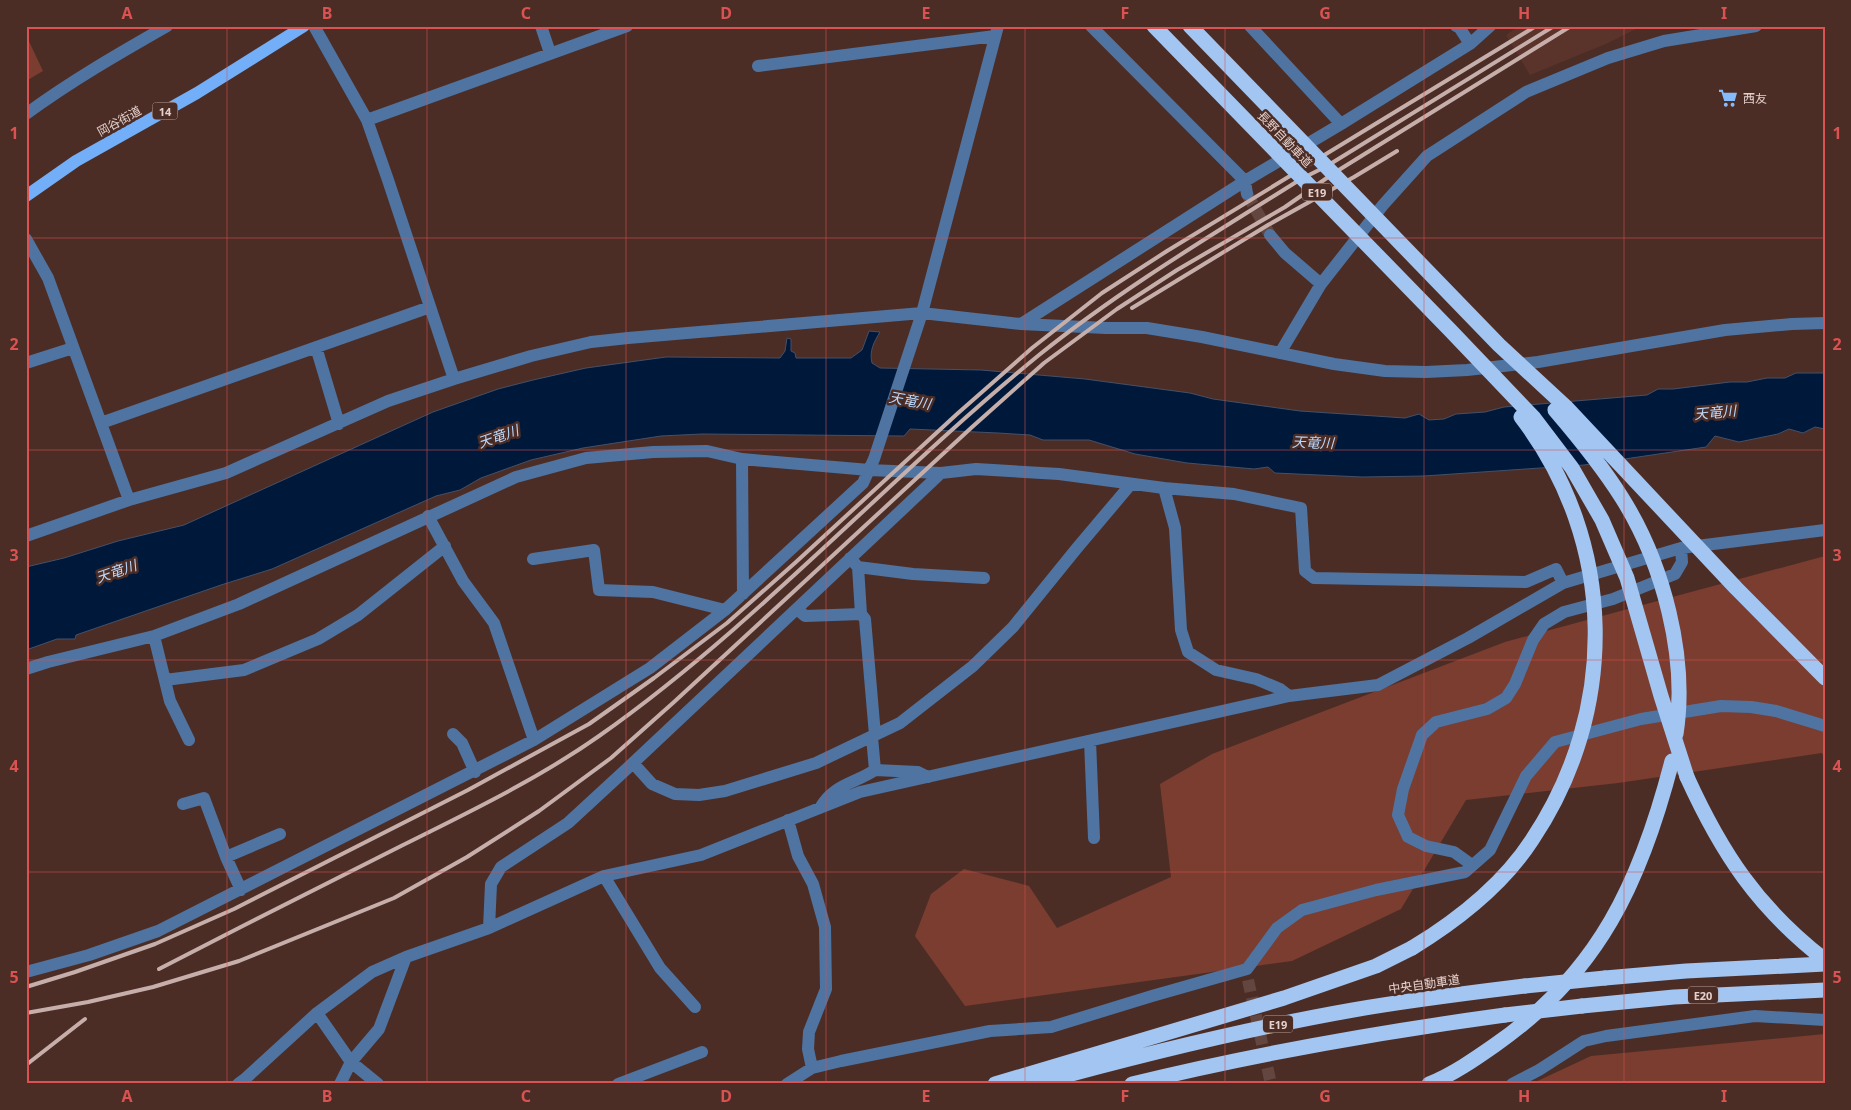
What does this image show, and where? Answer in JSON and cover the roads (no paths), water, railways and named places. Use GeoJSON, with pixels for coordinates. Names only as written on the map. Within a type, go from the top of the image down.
{"type":"FeatureCollection","features":[{"type":"Feature","properties":{"kind":"highway","name":"長野自動車道"},"geometry":{"type":"LineString","coordinates":[[1154,26],[1478,360]]}},
{"type":"Feature","properties":{"kind":"highway","name":"長野自動車道"},"geometry":{"type":"LineString","coordinates":[[1190,26],[1499,344]]}},
{"type":"Feature","properties":{"kind":"highway"},"geometry":{"type":"LineString","coordinates":[[1499,344],[1566,408],[1736,588],[1825,678]]}},
{"type":"Feature","properties":{"kind":"highway"},"geometry":{"type":"LineString","coordinates":[[1429,1084],[1474,1060],[1515,1031],[1553,999],[1582,965],[1609,925],[1630,885],[1648,844],[1672,761],[1678,720],[1678,677],[1675,642],[1667,605],[1640,531],[1623,499],[1601,466],[1499,344]]}},
{"type":"Feature","properties":{"kind":"highway"},"geometry":{"type":"LineString","coordinates":[[1478,360],[1539,425],[1572,468],[1602,520],[1627,578],[1661,696],[1687,777],[1723,849],[1744,880],[1774,914],[1825,962]]}},
{"type":"Feature","properties":{"kind":"highway"},"geometry":{"type":"LineString","coordinates":[[995,1084],[1284,998],[1376,966],[1412,948],[1445,928],[1476,903],[1507,872],[1531,841],[1569,774],[1580,740],[1589,704],[1594,667],[1596,634],[1594,595],[1581,531],[1569,498],[1555,469],[1525,422],[1478,360]]}},
{"type":"Feature","properties":{"kind":"highway","name":"中央自動車道"},"geometry":{"type":"LineString","coordinates":[[1035,1084],[1187,1044],[1353,1010],[1525,986],[1686,971],[1825,962]]}},
{"type":"Feature","properties":{"kind":"highway","name":"E20"},"geometry":{"type":"LineString","coordinates":[[1505,1014],[1674,997],[1825,990]]}},
{"type":"Feature","properties":{"kind":"highway","name":"E19"},"geometry":{"type":"LineString","coordinates":[[1132,1084],[1204,1067],[1356,1037],[1505,1014]]}},
{"type":"Feature","properties":{"kind":"main road","name":"岡谷街道"},"geometry":{"type":"LineString","coordinates":[[26,196],[76,160],[197,93],[304,26]]}},
{"type":"Feature","properties":{"kind":"street"},"geometry":{"type":"LineString","coordinates":[[26,114],[103,62],[167,26]]}},
{"type":"Feature","properties":{"kind":"street"},"geometry":{"type":"LineString","coordinates":[[314,26],[367,120],[454,379]]}},
{"type":"Feature","properties":{"kind":"street"},"geometry":{"type":"LineString","coordinates":[[540,26],[550,53]]}},
{"type":"Feature","properties":{"kind":"street"},"geometry":{"type":"LineString","coordinates":[[367,120],[627,26]]}},
{"type":"Feature","properties":{"kind":"street"},"geometry":{"type":"LineString","coordinates":[[1091,26],[1246,188]]}},
{"type":"Feature","properties":{"kind":"street"},"geometry":{"type":"LineString","coordinates":[[1250,26],[1341,124]]}},
{"type":"Feature","properties":{"kind":"street"},"geometry":{"type":"LineString","coordinates":[[1456,26],[1460,27],[1470,44]]}},
{"type":"Feature","properties":{"kind":"street"},"geometry":{"type":"LineString","coordinates":[[1021,324],[1246,188],[1341,124],[1470,44],[1490,26]]}},
{"type":"Feature","properties":{"kind":"street"},"geometry":{"type":"LineString","coordinates":[[1280,353],[1321,284],[1383,205],[1427,156],[1526,92],[1608,58],[1664,41],[1756,26]]}},
{"type":"Feature","properties":{"kind":"street"},"geometry":{"type":"LineString","coordinates":[[26,972],[89,955],[158,932],[357,829],[475,772],[534,740],[650,668],[725,610],[863,483],[872,465],[922,313],[996,31],[758,66]]}},
{"type":"Feature","properties":{"kind":"street"},"geometry":{"type":"LineString","coordinates":[[1270,235],[1285,253],[1321,284]]}},
{"type":"Feature","properties":{"kind":"street"},"geometry":{"type":"LineString","coordinates":[[26,239],[48,278],[129,500]]}},
{"type":"Feature","properties":{"kind":"street"},"geometry":{"type":"LineString","coordinates":[[101,423],[430,307]]}},
{"type":"Feature","properties":{"kind":"street"},"geometry":{"type":"LineString","coordinates":[[26,536],[129,500],[226,473],[388,401],[531,356],[591,342],[922,313],[1021,324],[1147,328],[1202,337],[1334,364],[1385,371],[1426,372],[1466,370],[1538,362],[1725,330],[1825,323]]}},
{"type":"Feature","properties":{"kind":"street"},"geometry":{"type":"LineString","coordinates":[[316,347],[339,424]]}},
{"type":"Feature","properties":{"kind":"street"},"geometry":{"type":"LineString","coordinates":[[26,363],[73,348]]}},
{"type":"Feature","properties":{"kind":"street"},"geometry":{"type":"LineString","coordinates":[[26,669],[154,636],[239,604],[516,476],[586,458],[653,452],[707,451],[742,459],[872,465],[941,473],[976,469],[1059,474],[1164,488],[1234,494],[1301,508],[1304,571],[1314,578],[1526,582],[1556,569],[1563,583]]}},
{"type":"Feature","properties":{"kind":"street"},"geometry":{"type":"LineString","coordinates":[[742,459],[743,594]]}},
{"type":"Feature","properties":{"kind":"street"},"geometry":{"type":"LineString","coordinates":[[489,928],[491,884],[501,867],[568,823],[797,609],[854,563],[941,473]]}},
{"type":"Feature","properties":{"kind":"street"},"geometry":{"type":"LineString","coordinates":[[633,763],[652,784],[675,794],[699,795],[725,791],[816,762],[900,723],[973,666],[1007,634],[1131,484]]}},
{"type":"Feature","properties":{"kind":"street"},"geometry":{"type":"LineString","coordinates":[[1164,488],[1175,528],[1182,630],[1188,652],[1216,670],[1256,679],[1280,689],[1289,696]]}},
{"type":"Feature","properties":{"kind":"street"},"geometry":{"type":"LineString","coordinates":[[428,516],[463,581],[494,623],[534,740]]}},
{"type":"Feature","properties":{"kind":"street"},"geometry":{"type":"LineString","coordinates":[[238,1084],[317,1013],[372,972],[406,957],[489,928],[604,876],[701,855],[860,792],[1289,696],[1378,684],[1468,638],[1563,583],[1681,548],[1825,530]]}},
{"type":"Feature","properties":{"kind":"street"},"geometry":{"type":"LineString","coordinates":[[165,680],[244,670],[318,639],[358,615],[444,546]]}},
{"type":"Feature","properties":{"kind":"street"},"geometry":{"type":"LineString","coordinates":[[1472,865],[1454,852],[1426,846],[1408,837],[1398,815],[1403,789],[1422,735],[1436,722],[1487,709],[1506,698],[1515,684],[1533,640],[1544,624],[1564,612],[1612,599],[1675,574],[1682,562],[1681,548]]}},
{"type":"Feature","properties":{"kind":"street"},"geometry":{"type":"LineString","coordinates":[[533,559],[594,550],[599,590],[653,592],[725,610]]}},
{"type":"Feature","properties":{"kind":"street"},"geometry":{"type":"LineString","coordinates":[[854,563],[914,574],[984,578]]}},
{"type":"Feature","properties":{"kind":"street"},"geometry":{"type":"LineString","coordinates":[[854,563],[862,614],[865,619],[875,770]]}},
{"type":"Feature","properties":{"kind":"street"},"geometry":{"type":"LineString","coordinates":[[797,609],[805,616],[862,614]]}},
{"type":"Feature","properties":{"kind":"street"},"geometry":{"type":"LineString","coordinates":[[154,636],[170,701],[188,740]]}},
{"type":"Feature","properties":{"kind":"street"},"geometry":{"type":"LineString","coordinates":[[787,1084],[812,1068],[841,1061],[990,1031],[1051,1027],[1152,996],[1247,975],[1277,928],[1302,910],[1376,890],[1465,872],[1490,850],[1526,776],[1554,742],[1640,719],[1721,706],[1776,711],[1825,726]]}},
{"type":"Feature","properties":{"kind":"street"},"geometry":{"type":"LineString","coordinates":[[453,734],[462,742],[475,772]]}},
{"type":"Feature","properties":{"kind":"street"},"geometry":{"type":"LineString","coordinates":[[1090,741],[1094,838]]}},
{"type":"Feature","properties":{"kind":"street"},"geometry":{"type":"LineString","coordinates":[[820,808],[827,796],[875,770],[918,772],[928,777]]}},
{"type":"Feature","properties":{"kind":"street"},"geometry":{"type":"LineString","coordinates":[[182,804],[204,798],[226,857],[241,890]]}},
{"type":"Feature","properties":{"kind":"street"},"geometry":{"type":"LineString","coordinates":[[788,820],[798,856],[813,884],[825,927],[826,990],[810,1032],[808,1049],[812,1068]]}},
{"type":"Feature","properties":{"kind":"street"},"geometry":{"type":"LineString","coordinates":[[226,857],[280,834]]}},
{"type":"Feature","properties":{"kind":"street"},"geometry":{"type":"LineString","coordinates":[[604,876],[660,968],[694,1007]]}},
{"type":"Feature","properties":{"kind":"street"},"geometry":{"type":"LineString","coordinates":[[340,1084],[351,1062],[379,1029],[406,957]]}},
{"type":"Feature","properties":{"kind":"street"},"geometry":{"type":"LineString","coordinates":[[317,1013],[351,1062],[378,1084]]}},
{"type":"Feature","properties":{"kind":"street"},"geometry":{"type":"LineString","coordinates":[[1512,1084],[1539,1070],[1584,1041],[1606,1036],[1755,1016],[1825,1020]]}},
{"type":"Feature","properties":{"kind":"street"},"geometry":{"type":"LineString","coordinates":[[618,1084],[702,1052]]}},
{"type":"Feature","properties":{"kind":"water","name":"天竜川"},"geometry":{"type":"Polygon","coordinates":[[[869,331],[880,332],[871,354],[872,363],[880,368],[981,370],[1085,379],[1190,393],[1213,399],[1300,411],[1405,418],[1419,414],[1429,420],[1444,419],[1456,414],[1485,412],[1504,407],[1647,395],[1658,389],[1747,382],[1767,378],[1785,378],[1796,373],[1825,373],[1825,429],[1815,427],[1803,433],[1789,429],[1778,434],[1739,442],[1715,436],[1706,447],[1584,465],[1424,476],[1362,477],[1275,473],[1268,467],[1254,469],[1187,463],[1135,454],[1089,440],[1043,440],[1030,435],[998,433],[910,429],[904,436],[702,434],[661,436],[583,448],[531,460],[481,478],[460,490],[436,496],[272,569],[76,635],[75,639],[57,639],[26,650],[26,567],[184,525],[433,412],[498,389],[586,368],[666,357],[780,358],[785,351],[787,338],[791,339],[791,351],[795,353],[796,358],[851,358],[862,350],[869,331]]]}},
{"type":"Feature","properties":{"kind":"tunnel"},"geometry":{"type":"LineString","coordinates":[[1247,194],[1270,235]]}},
{"type":"Feature","properties":{"kind":"tunnel"},"geometry":{"type":"LineString","coordinates":[[1248,980],[1271,1084]]}},
{"type":"Feature","properties":{"kind":"railway"},"geometry":{"type":"LineString","coordinates":[[26,987],[155,944],[234,909],[468,790],[589,724],[727,623],[957,414],[1032,348],[1102,293],[1167,251],[1536,26]]}},
{"type":"Feature","properties":{"kind":"railway"},"geometry":{"type":"LineString","coordinates":[[159,969],[503,794],[576,752],[657,693],[714,647],[983,402],[1070,331],[1134,285],[1201,242],[1301,179],[1327,166],[1554,26]]}},
{"type":"Feature","properties":{"kind":"railway"},"geometry":{"type":"LineString","coordinates":[[26,1013],[88,1002],[153,987],[239,961],[394,898],[467,857],[539,811],[611,758],[1044,363],[1117,309],[1177,270],[1285,207],[1334,173],[1571,26]]}},
{"type":"Feature","properties":{"kind":"railway"},"geometry":{"type":"LineString","coordinates":[[1132,308],[1268,225],[1397,151]]}},
{"type":"Feature","properties":{"kind":"railway"},"geometry":{"type":"LineString","coordinates":[[26,1065],[85,1019]]}},
{"type":"Feature","properties":{"kind":"place","name":"西友"},"geometry":{"type":"Point","coordinates":[1728,98]}}]}
